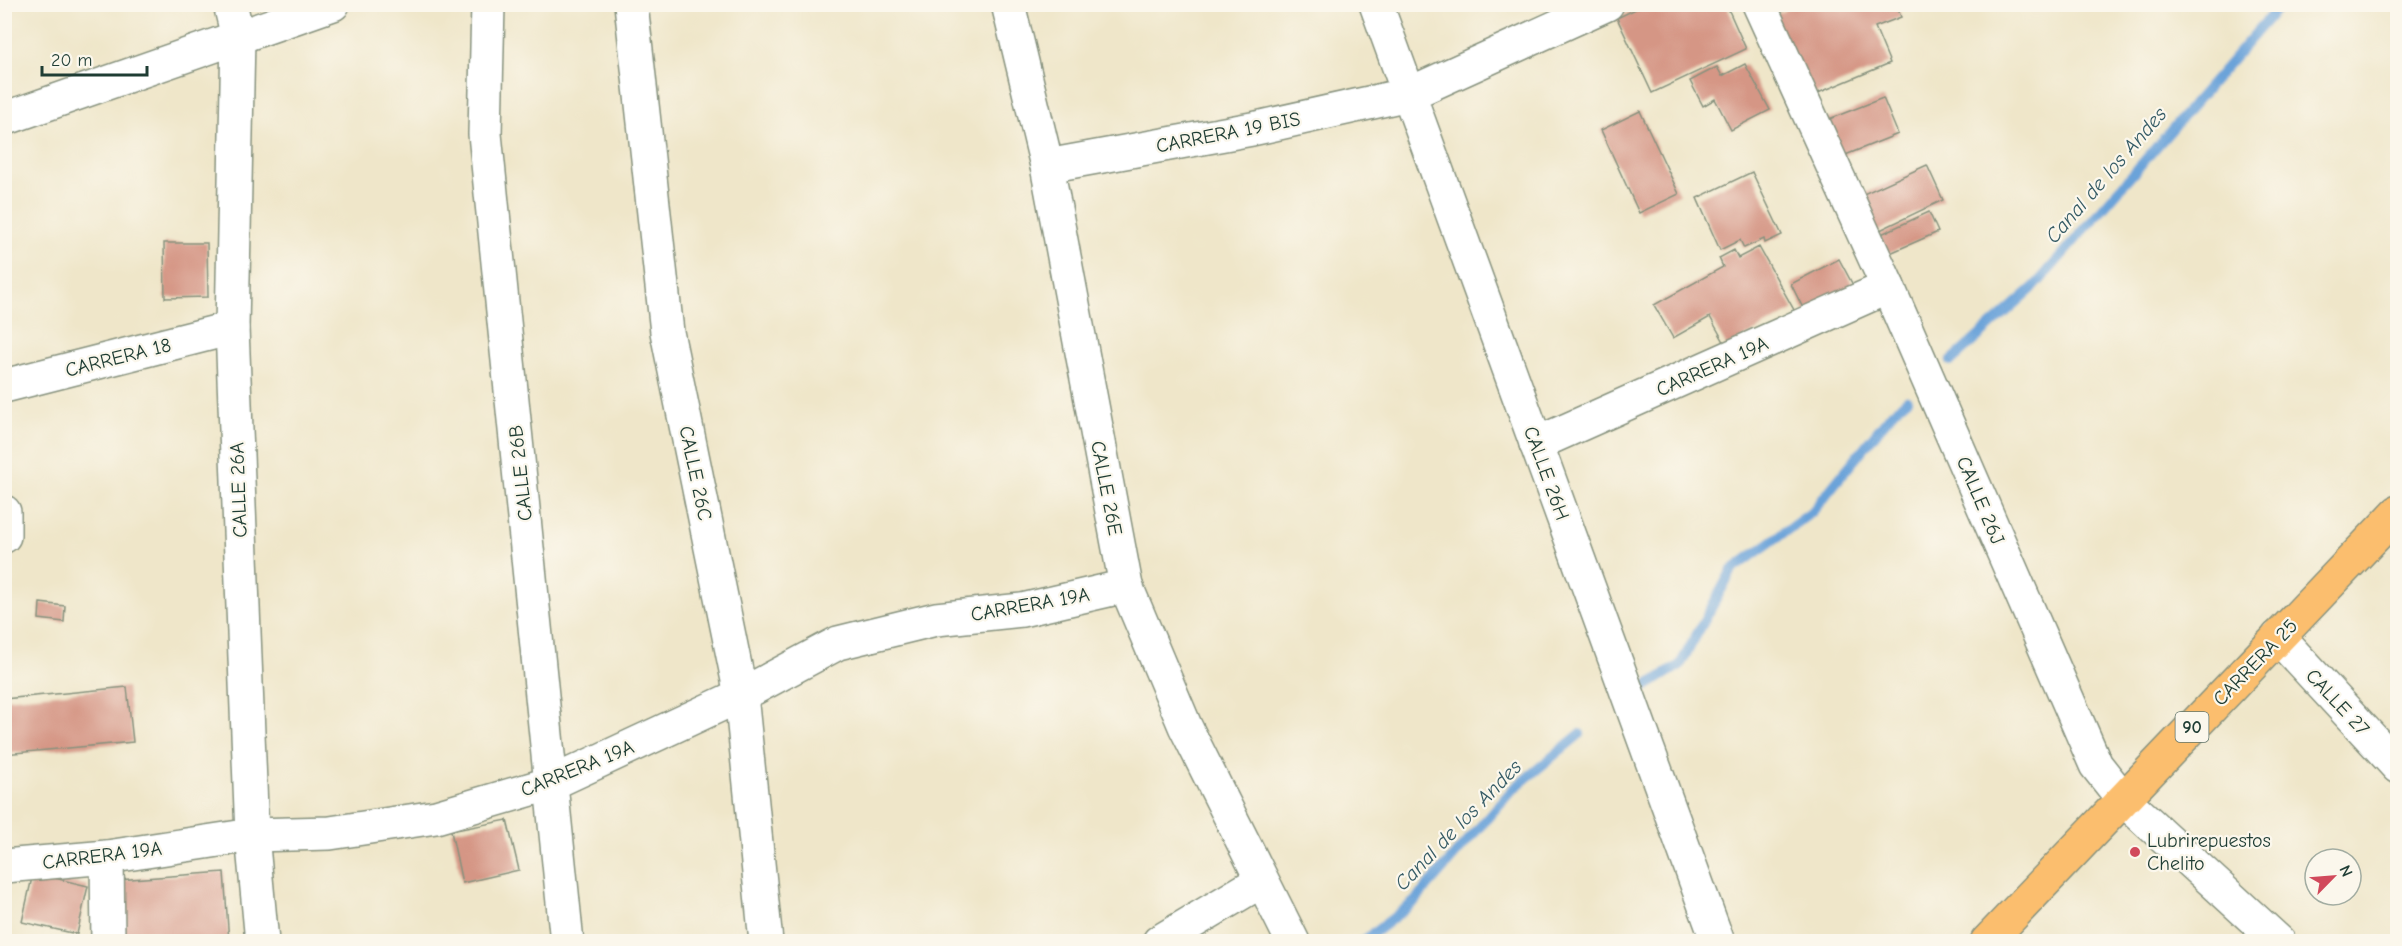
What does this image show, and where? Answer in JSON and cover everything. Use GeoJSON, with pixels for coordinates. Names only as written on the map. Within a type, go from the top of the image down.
{"type":"FeatureCollection","features":[{"type":"Feature","properties":{"kind":"main road","name":"CARRERA 25"},"geometry":{"type":"LineString","coordinates":[[1990,941],[2397,512]]}},
{"type":"Feature","properties":{"kind":"street","name":"CALLE 26A"},"geometry":{"type":"LineString","coordinates":[[230,4],[238,37],[232,328],[252,835],[262,942]]}},
{"type":"Feature","properties":{"kind":"street"},"geometry":{"type":"LineString","coordinates":[[4,119],[333,4]]}},
{"type":"Feature","properties":{"kind":"street","name":"CALLE 26B"},"geometry":{"type":"LineString","coordinates":[[488,4],[485,134],[567,942]]}},
{"type":"Feature","properties":{"kind":"street","name":"CALLE 26C"},"geometry":{"type":"LineString","coordinates":[[631,4],[667,332],[741,695],[766,942]]}},
{"type":"Feature","properties":{"kind":"street","name":"CALLE 26E"},"geometry":{"type":"LineString","coordinates":[[1008,4],[1047,166],[1126,586],[1185,726],[1293,942]]}},
{"type":"Feature","properties":{"kind":"street","name":"CALLE 26H"},"geometry":{"type":"LineString","coordinates":[[1376,4],[1718,942]]}},
{"type":"Feature","properties":{"kind":"street","name":"CARRERA 19 BIS"},"geometry":{"type":"LineString","coordinates":[[1047,166],[1252,129],[1409,94],[1607,4]]}},
{"type":"Feature","properties":{"kind":"street","name":"CALLE 26J"},"geometry":{"type":"LineString","coordinates":[[1759,4],[1888,287],[2096,765],[2123,799],[2279,942]]}},
{"type":"Feature","properties":{"kind":"street","name":"CARRERA 19A"},"geometry":{"type":"LineString","coordinates":[[1536,444],[1888,287]]}},
{"type":"Feature","properties":{"kind":"street","name":"CARRERA 18"},"geometry":{"type":"LineString","coordinates":[[4,386],[232,328]]}},
{"type":"Feature","properties":{"kind":"street"},"geometry":{"type":"LineString","coordinates":[[4,512],[4,536]]}},
{"type":"Feature","properties":{"kind":"street","name":"CARRERA 19A"},"geometry":{"type":"LineString","coordinates":[[4,866],[107,857],[252,835],[330,833],[436,817],[552,783],[741,695],[838,643],[936,619],[1022,610],[1126,586]]}},
{"type":"Feature","properties":{"kind":"street","name":"CALLE 27"},"geometry":{"type":"LineString","coordinates":[[2278,638],[2397,767]]}},
{"type":"Feature","properties":{"kind":"street"},"geometry":{"type":"LineString","coordinates":[[107,857],[108,942]]}},
{"type":"Feature","properties":{"kind":"street"},"geometry":{"type":"LineString","coordinates":[[1159,942],[1261,881]]}},
{"type":"Feature","properties":{"kind":"building"},"geometry":{"type":"Polygon","coordinates":[[[1646,4],[1726,4],[1746,49],[1652,93],[1617,18],[1646,4]]]}},
{"type":"Feature","properties":{"kind":"building"},"geometry":{"type":"Polygon","coordinates":[[[1799,4],[1896,4],[1901,17],[1875,27],[1890,63],[1806,98],[1771,16],[1799,4]]]}},
{"type":"Feature","properties":{"kind":"building"},"geometry":{"type":"Polygon","coordinates":[[[1745,64],[1770,110],[1731,130],[1715,99],[1703,106],[1690,81],[1717,67],[1722,76],[1745,64]]]}},
{"type":"Feature","properties":{"kind":"building"},"geometry":{"type":"Polygon","coordinates":[[[1883,98],[1898,134],[1838,158],[1824,121],[1883,98]]]}},
{"type":"Feature","properties":{"kind":"building"},"geometry":{"type":"Polygon","coordinates":[[[1640,111],[1679,194],[1639,213],[1601,130],[1640,111]]]}},
{"type":"Feature","properties":{"kind":"building"},"geometry":{"type":"Polygon","coordinates":[[[1927,165],[1943,200],[1876,232],[1859,196],[1927,165]]]}},
{"type":"Feature","properties":{"kind":"building"},"geometry":{"type":"Polygon","coordinates":[[[1752,172],[1782,235],[1765,243],[1764,239],[1744,248],[1740,240],[1720,250],[1697,198],[1752,172]]]}},
{"type":"Feature","properties":{"kind":"building"},"geometry":{"type":"Polygon","coordinates":[[[1929,212],[1938,232],[1888,254],[1879,235],[1929,212]]]}},
{"type":"Feature","properties":{"kind":"building"},"geometry":{"type":"Polygon","coordinates":[[[164,243],[207,243],[208,297],[165,298],[164,243]]]}},
{"type":"Feature","properties":{"kind":"building"},"geometry":{"type":"Polygon","coordinates":[[[1759,247],[1794,310],[1727,347],[1710,317],[1673,338],[1654,305],[1723,267],[1719,258],[1734,250],[1738,258],[1759,247]]]}},
{"type":"Feature","properties":{"kind":"building"},"geometry":{"type":"Polygon","coordinates":[[[1839,259],[1854,287],[1805,312],[1791,284],[1839,259]]]}},
{"type":"Feature","properties":{"kind":"building"},"geometry":{"type":"Polygon","coordinates":[[[40,603],[65,606],[64,622],[39,619],[40,603]]]}},
{"type":"Feature","properties":{"kind":"building"},"geometry":{"type":"Polygon","coordinates":[[[127,687],[133,742],[4,754],[4,699],[127,687]]]}},
{"type":"Feature","properties":{"kind":"building"},"geometry":{"type":"Polygon","coordinates":[[[507,820],[519,870],[462,883],[451,831],[507,820]]]}},
{"type":"Feature","properties":{"kind":"building"},"geometry":{"type":"Polygon","coordinates":[[[224,872],[229,942],[123,942],[118,880],[224,872]]]}},
{"type":"Feature","properties":{"kind":"building"},"geometry":{"type":"Polygon","coordinates":[[[33,873],[88,886],[77,934],[22,922],[33,873]]]}},
{"type":"Feature","properties":{"kind":"waterway","name":"Canal de los Andes"},"geometry":{"type":"LineString","coordinates":[[1951,361],[2035,286],[2281,4]]}},
{"type":"Feature","properties":{"kind":"waterway","name":"Canal de los Andes"},"geometry":{"type":"LineString","coordinates":[[1632,695],[1680,665],[1732,570],[1812,512],[1893,412],[1907,400]]}},
{"type":"Feature","properties":{"kind":"waterway","name":"Canal de los Andes"},"geometry":{"type":"LineString","coordinates":[[1362,942],[1414,902],[1512,790],[1580,734]]}},
{"type":"Feature","properties":{"kind":"place","name":"Lubrirepuestos Chelito"},"geometry":{"type":"Point","coordinates":[2135,852]}}]}
